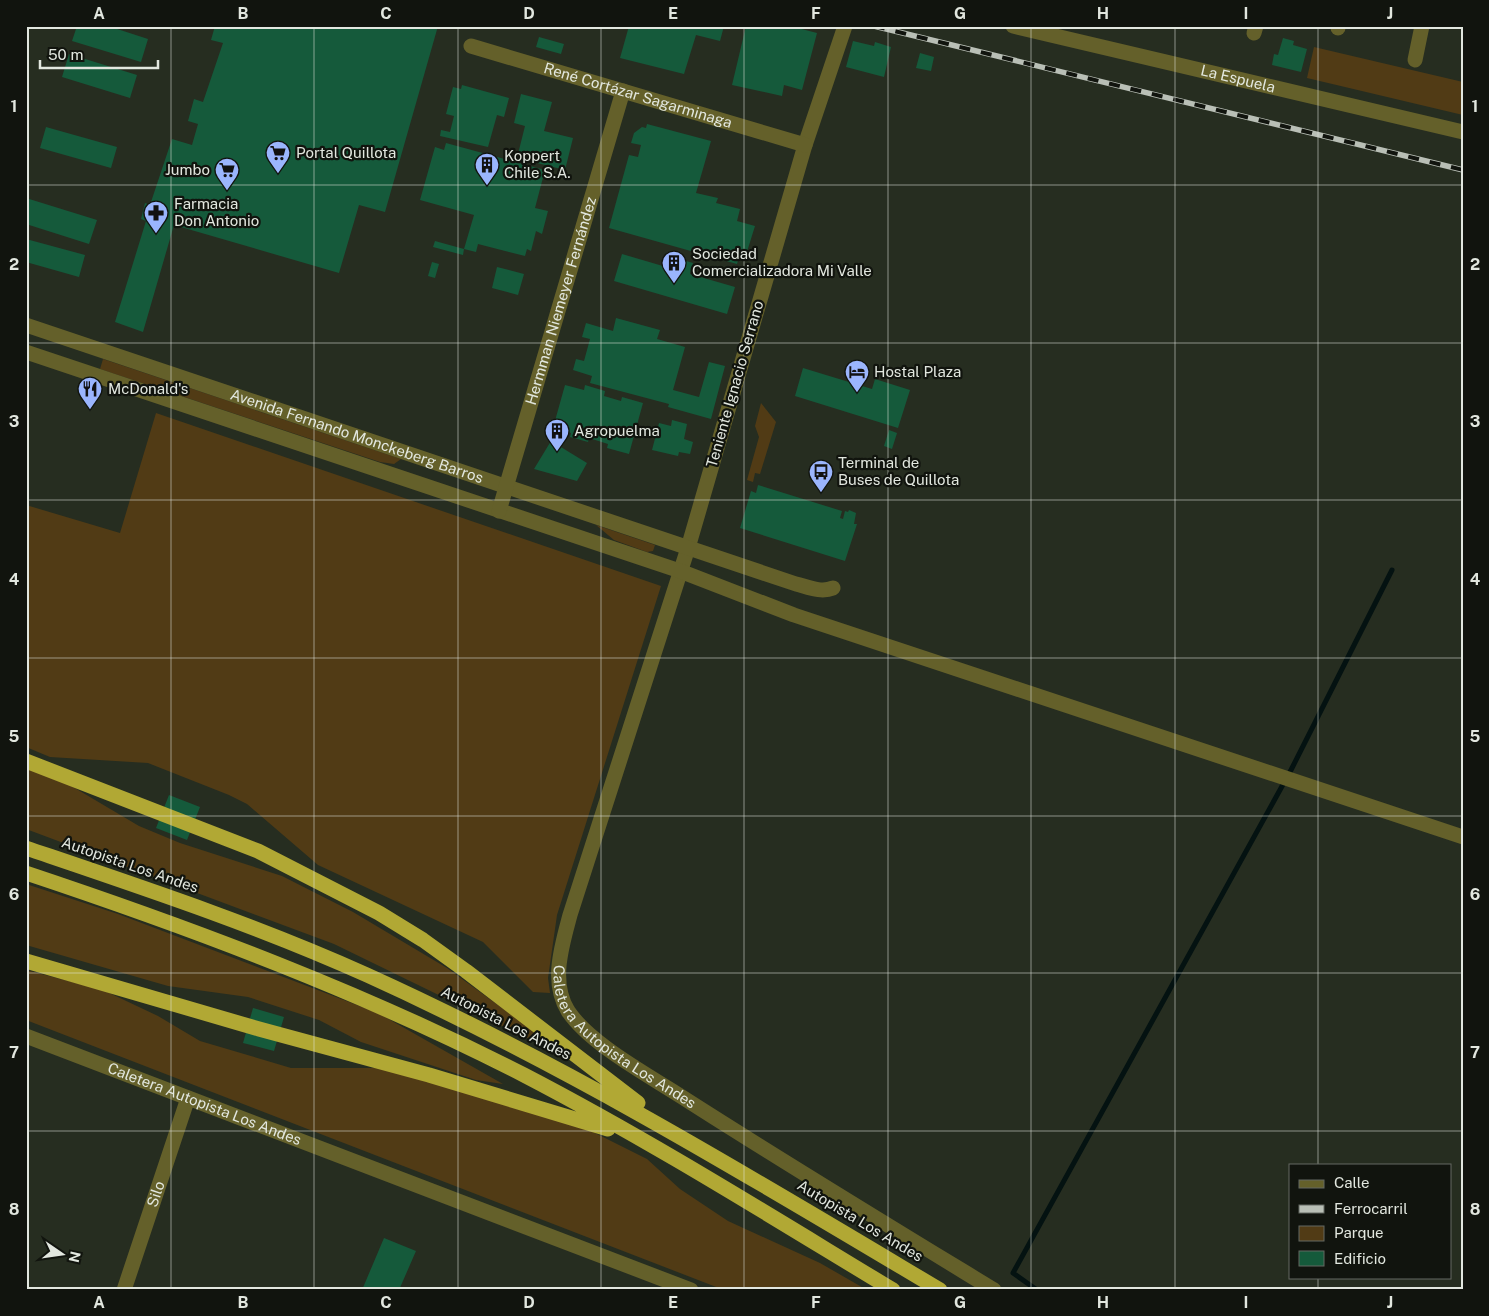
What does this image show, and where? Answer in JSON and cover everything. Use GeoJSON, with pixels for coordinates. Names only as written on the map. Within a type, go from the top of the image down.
{"type":"FeatureCollection","features":[{"type":"Feature","properties":{"kind":"highway"},"geometry":{"type":"LineString","coordinates":[[26,761],[258,851],[378,913],[423,940],[466,971],[675,1131]]}},
{"type":"Feature","properties":{"kind":"highway","name":"Autopista Los Andes"},"geometry":{"type":"LineString","coordinates":[[26,848],[216,913],[366,974],[537,1056],[675,1131],[940,1290]]}},
{"type":"Feature","properties":{"kind":"highway"},"geometry":{"type":"LineString","coordinates":[[26,873],[194,930],[270,959],[375,1004],[523,1075],[656,1148],[893,1290]]}},
{"type":"Feature","properties":{"kind":"highway"},"geometry":{"type":"LineString","coordinates":[[26,961],[591,1123],[656,1148]]}},
{"type":"Feature","properties":{"kind":"street","name":"Teniente Ignacio Serrano"},"geometry":{"type":"LineString","coordinates":[[680,571],[805,145],[846,26]]}},
{"type":"Feature","properties":{"kind":"street","name":"La Espuela"},"geometry":{"type":"LineString","coordinates":[[1012,26],[1463,132]]}},
{"type":"Feature","properties":{"kind":"street"},"geometry":{"type":"LineString","coordinates":[[1415,60],[1422,26]]}},
{"type":"Feature","properties":{"kind":"street","name":"René Cortázar Sagarminaga"},"geometry":{"type":"LineString","coordinates":[[471,46],[805,145]]}},
{"type":"Feature","properties":{"kind":"street","name":"Hermman Niemeyer Fernández"},"geometry":{"type":"LineString","coordinates":[[500,511],[623,91]]}},
{"type":"Feature","properties":{"kind":"street","name":"Avenida Fernando Monckeberg Barros"},"geometry":{"type":"LineString","coordinates":[[26,325],[688,548],[814,589],[828,590],[833,588]]}},
{"type":"Feature","properties":{"kind":"street"},"geometry":{"type":"LineString","coordinates":[[87,373],[99,350]]}},
{"type":"Feature","properties":{"kind":"street","name":"Avenida Fernando Monckeberg Barros"},"geometry":{"type":"LineString","coordinates":[[26,352],[680,571],[794,615],[1463,837]]}},
{"type":"Feature","properties":{"kind":"street","name":"Caletera Autopista Los Andes"},"geometry":{"type":"LineString","coordinates":[[680,571],[563,940],[559,961],[559,980],[567,1009],[583,1029],[653,1078],[994,1290]]}},
{"type":"Feature","properties":{"kind":"street","name":"Caletera Autopista Los Andes"},"geometry":{"type":"LineString","coordinates":[[26,1036],[691,1290]]}},
{"type":"Feature","properties":{"kind":"street","name":"Silo"},"geometry":{"type":"LineString","coordinates":[[124,1290],[188,1098]]}},
{"type":"Feature","properties":{"kind":"green space"},"geometry":{"type":"Polygon","coordinates":[[[1314,47],[1463,82],[1463,115],[1307,78],[1314,47]]]}},
{"type":"Feature","properties":{"kind":"green space"},"geometry":{"type":"Polygon","coordinates":[[[103,359],[401,459],[394,464],[380,462],[100,369],[103,359]]]}},
{"type":"Feature","properties":{"kind":"green space"},"geometry":{"type":"Polygon","coordinates":[[[761,403],[776,422],[760,474],[755,473],[753,482],[747,480],[759,437],[755,426],[761,403]]]}},
{"type":"Feature","properties":{"kind":"green space"},"geometry":{"type":"Polygon","coordinates":[[[156,413],[661,586],[557,915],[548,978],[550,993],[533,992],[483,942],[318,865],[247,804],[229,795],[148,763],[50,757],[26,747],[26,505],[120,533],[156,413]]]}},
{"type":"Feature","properties":{"kind":"green space"},"geometry":{"type":"Polygon","coordinates":[[[596,525],[655,545],[653,551],[647,552],[614,540],[596,525]]]}},
{"type":"Feature","properties":{"kind":"green space"},"geometry":{"type":"Polygon","coordinates":[[[26,768],[68,784],[139,826],[180,843],[282,876],[353,912],[447,968],[535,1032],[531,1040],[334,944],[26,829],[26,768]]]}},
{"type":"Feature","properties":{"kind":"green space"},"geometry":{"type":"Polygon","coordinates":[[[26,884],[118,914],[378,1013],[503,1084],[476,1080],[361,1042],[319,1020],[248,997],[168,986],[26,945],[26,884]]]}},
{"type":"Feature","properties":{"kind":"green space"},"geometry":{"type":"Polygon","coordinates":[[[26,970],[103,990],[158,1016],[200,1041],[291,1068],[384,1068],[589,1130],[647,1159],[680,1189],[728,1221],[820,1263],[867,1290],[724,1290],[26,1020],[26,970]]]}},
{"type":"Feature","properties":{"kind":"building"},"geometry":{"type":"Polygon","coordinates":[[[77,26],[108,26],[148,39],[141,62],[72,41],[77,26]]]}},
{"type":"Feature","properties":{"kind":"building","name":"Portal Quillota"},"geometry":{"type":"Polygon","coordinates":[[[215,26],[438,26],[385,212],[359,205],[339,273],[174,225],[143,332],[115,322],[146,221],[141,219],[145,203],[150,205],[172,139],[192,145],[198,124],[188,121],[194,99],[203,102],[223,43],[211,40],[215,26]]]}},
{"type":"Feature","properties":{"kind":"building"},"geometry":{"type":"Polygon","coordinates":[[[629,26],[724,26],[720,41],[696,35],[684,74],[620,58],[629,26]]]}},
{"type":"Feature","properties":{"kind":"building"},"geometry":{"type":"Polygon","coordinates":[[[746,26],[790,26],[817,33],[802,90],[784,85],[782,96],[732,85],[746,26]]]}},
{"type":"Feature","properties":{"kind":"building"},"geometry":{"type":"Polygon","coordinates":[[[539,37],[564,44],[561,54],[536,47],[539,37]]]}},
{"type":"Feature","properties":{"kind":"building"},"geometry":{"type":"Polygon","coordinates":[[[1283,38],[1294,41],[1293,45],[1307,49],[1301,72],[1272,65],[1274,54],[1278,55],[1283,38]]]}},
{"type":"Feature","properties":{"kind":"building"},"geometry":{"type":"Polygon","coordinates":[[[853,41],[874,46],[875,42],[891,47],[884,77],[846,67],[853,41]]]}},
{"type":"Feature","properties":{"kind":"building"},"geometry":{"type":"Polygon","coordinates":[[[920,53],[934,57],[931,71],[916,68],[920,53]]]}},
{"type":"Feature","properties":{"kind":"building"},"geometry":{"type":"Polygon","coordinates":[[[69,54],[137,75],[130,98],[62,77],[69,54]]]}},
{"type":"Feature","properties":{"kind":"building"},"geometry":{"type":"Polygon","coordinates":[[[462,85],[509,98],[504,117],[497,115],[488,147],[440,136],[441,130],[450,132],[454,116],[446,114],[453,87],[461,89],[462,85]]]}},
{"type":"Feature","properties":{"kind":"building"},"geometry":{"type":"Polygon","coordinates":[[[521,94],[552,102],[544,131],[573,138],[565,170],[517,158],[525,126],[514,123],[521,94]]]}},
{"type":"Feature","properties":{"kind":"building"},"geometry":{"type":"Polygon","coordinates":[[[647,124],[711,141],[696,193],[718,198],[716,203],[740,209],[737,221],[755,226],[746,255],[740,254],[737,264],[609,228],[629,155],[638,157],[641,145],[631,143],[634,133],[642,127],[646,128],[647,124]]]}},
{"type":"Feature","properties":{"kind":"building"},"geometry":{"type":"Polygon","coordinates":[[[46,127],[117,147],[111,168],[40,148],[46,127]]]}},
{"type":"Feature","properties":{"kind":"building","name":"Koppert Chile S.A."},"geometry":{"type":"Polygon","coordinates":[[[446,143],[545,170],[535,208],[548,211],[542,234],[536,231],[531,251],[527,249],[525,256],[478,244],[476,252],[464,249],[474,215],[420,200],[435,147],[444,150],[446,143]]]}},
{"type":"Feature","properties":{"kind":"building"},"geometry":{"type":"Polygon","coordinates":[[[26,198],[97,220],[89,244],[26,224],[26,198]]]}},
{"type":"Feature","properties":{"kind":"building"},"geometry":{"type":"Polygon","coordinates":[[[26,239],[85,255],[79,277],[26,262],[26,239]]]}},
{"type":"Feature","properties":{"kind":"building"},"geometry":{"type":"Polygon","coordinates":[[[435,241],[464,249],[463,255],[433,247],[435,241]]]}},
{"type":"Feature","properties":{"kind":"building","name":"Sociedad Comercializadora Mi Valle"},"geometry":{"type":"Polygon","coordinates":[[[622,254],[673,269],[676,258],[693,263],[690,274],[735,287],[727,314],[614,281],[622,254]]]}},
{"type":"Feature","properties":{"kind":"building"},"geometry":{"type":"Polygon","coordinates":[[[432,262],[439,264],[435,278],[428,276],[432,262]]]}},
{"type":"Feature","properties":{"kind":"building"},"geometry":{"type":"Polygon","coordinates":[[[497,267],[524,274],[518,295],[492,288],[497,267]]]}},
{"type":"Feature","properties":{"kind":"building"},"geometry":{"type":"Polygon","coordinates":[[[616,318],[660,330],[657,339],[685,347],[673,390],[699,397],[709,362],[725,366],[711,419],[668,407],[669,404],[590,383],[592,376],[573,370],[576,359],[584,361],[590,339],[582,337],[586,323],[613,331],[616,318]]]}},
{"type":"Feature","properties":{"kind":"building"},"geometry":{"type":"Polygon","coordinates":[[[803,368],[872,389],[875,379],[910,390],[898,428],[795,396],[803,368]]]}},
{"type":"Feature","properties":{"kind":"building"},"geometry":{"type":"Polygon","coordinates":[[[565,385],[584,390],[585,385],[605,391],[604,396],[621,401],[622,397],[643,403],[629,454],[607,448],[608,444],[589,438],[588,442],[570,437],[571,433],[553,428],[565,385]]]}},
{"type":"Feature","properties":{"kind":"building"},"geometry":{"type":"Polygon","coordinates":[[[672,420],[687,424],[684,439],[693,442],[690,454],[679,452],[678,456],[652,450],[659,423],[671,426],[672,420]]]}},
{"type":"Feature","properties":{"kind":"building"},"geometry":{"type":"Polygon","coordinates":[[[889,430],[897,433],[892,449],[884,446],[889,430]]]}},
{"type":"Feature","properties":{"kind":"building","name":"Agropuelma"},"geometry":{"type":"Polygon","coordinates":[[[551,441],[587,463],[577,481],[534,469],[551,441]]]}},
{"type":"Feature","properties":{"kind":"building"},"geometry":{"type":"Polygon","coordinates":[[[758,485],[842,511],[840,518],[843,519],[845,511],[848,512],[849,510],[856,513],[854,524],[857,524],[845,561],[740,528],[751,491],[756,493],[758,485]]]}},
{"type":"Feature","properties":{"kind":"building"},"geometry":{"type":"Polygon","coordinates":[[[169,795],[200,807],[187,840],[156,828],[169,795]]]}},
{"type":"Feature","properties":{"kind":"building"},"geometry":{"type":"Polygon","coordinates":[[[253,1008],[284,1017],[274,1051],[243,1043],[253,1008]]]}},
{"type":"Feature","properties":{"kind":"building"},"geometry":{"type":"Polygon","coordinates":[[[384,1238],[416,1251],[399,1290],[362,1290],[384,1238]]]}},
{"type":"Feature","properties":{"kind":"waterway"},"geometry":{"type":"LineString","coordinates":[[1037,1290],[1013,1273],[1291,770],[1392,570]]}},
{"type":"Feature","properties":{"kind":"railway"},"geometry":{"type":"LineString","coordinates":[[874,26],[1463,170]]}},
{"type":"Feature","properties":{"kind":"place","name":"Portal Quillota"},"geometry":{"type":"Point","coordinates":[278,174]}},
{"type":"Feature","properties":{"kind":"place","name":"Koppert Chile S.A."},"geometry":{"type":"Point","coordinates":[487,186]}},
{"type":"Feature","properties":{"kind":"place","name":"Jumbo"},"geometry":{"type":"Point","coordinates":[227,191]}},
{"type":"Feature","properties":{"kind":"place","name":"Farmacia Don Antonio"},"geometry":{"type":"Point","coordinates":[156,234]}},
{"type":"Feature","properties":{"kind":"place","name":"Sociedad Comercializadora Mi Valle"},"geometry":{"type":"Point","coordinates":[674,284]}},
{"type":"Feature","properties":{"kind":"place","name":"Hostal Plaza"},"geometry":{"type":"Point","coordinates":[857,393]}},
{"type":"Feature","properties":{"kind":"place","name":"McDonald's"},"geometry":{"type":"Point","coordinates":[90,410]}},
{"type":"Feature","properties":{"kind":"place","name":"Agropuelma"},"geometry":{"type":"Point","coordinates":[557,452]}},
{"type":"Feature","properties":{"kind":"place","name":"Terminal de Buses de Quillota"},"geometry":{"type":"Point","coordinates":[821,493]}}]}
